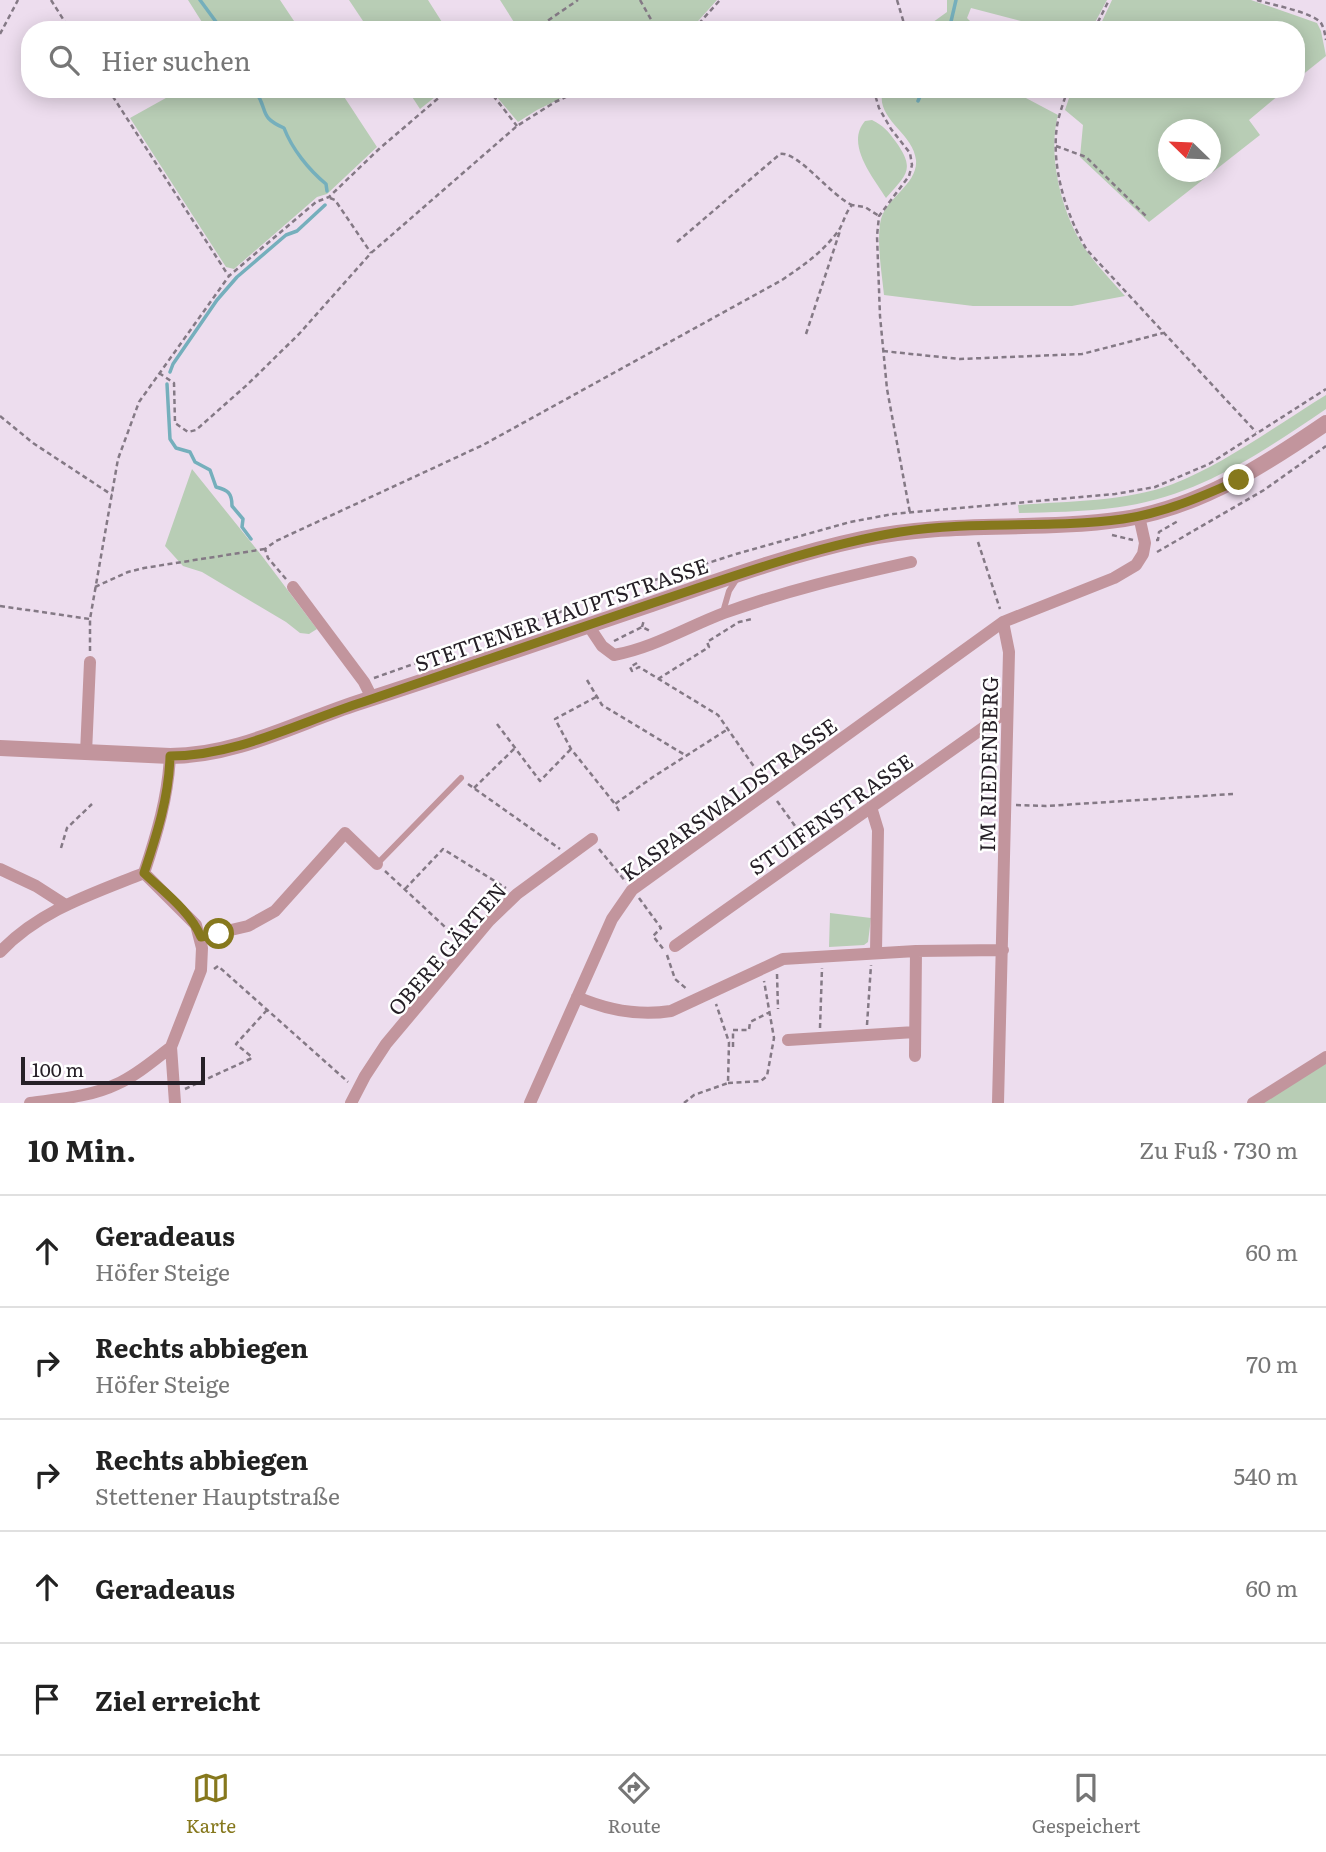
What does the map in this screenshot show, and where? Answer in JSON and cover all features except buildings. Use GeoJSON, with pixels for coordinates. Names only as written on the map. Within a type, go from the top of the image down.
{"type":"FeatureCollection","features":[{"type":"Feature","properties":{"kind":"street","name":"STETTENER HAUPTSTRASSE"},"geometry":{"type":"LineString","coordinates":[[0,748],[191,756],[242,745],[588,625],[839,545],[904,531],[1073,523],[1139,516],[1197,499],[1239,480],[1326,424]]}},
{"type":"Feature","properties":{"kind":"street"},"geometry":{"type":"LineString","coordinates":[[1003,622],[1114,578],[1136,565],[1144,549],[1139,516]]}},
{"type":"Feature","properties":{"kind":"street"},"geometry":{"type":"LineString","coordinates":[[588,625],[602,646],[614,655],[638,651],[723,614],[787,592],[911,562]]}},
{"type":"Feature","properties":{"kind":"street"},"geometry":{"type":"LineString","coordinates":[[293,587],[364,682],[372,698]]}},
{"type":"Feature","properties":{"kind":"street","name":"IM RIEDENBERG"},"geometry":{"type":"LineString","coordinates":[[998,1103],[1009,652],[1003,622]]}},
{"type":"Feature","properties":{"kind":"street","name":"KASPARSWALDSTRASSE"},"geometry":{"type":"LineString","coordinates":[[530,1103],[612,919],[632,890],[642,880],[1003,622]]}},
{"type":"Feature","properties":{"kind":"street"},"geometry":{"type":"LineString","coordinates":[[86,753],[90,662]]}},
{"type":"Feature","properties":{"kind":"street","name":"STUIFENSTRASSE"},"geometry":{"type":"LineString","coordinates":[[675,946],[1007,711]]}},
{"type":"Feature","properties":{"kind":"street"},"geometry":{"type":"LineString","coordinates":[[2,945],[64,904],[144,873],[160,828],[166,801],[170,756]]}},
{"type":"Feature","properties":{"kind":"street"},"geometry":{"type":"LineString","coordinates":[[871,807],[878,830],[874,952]]}},
{"type":"Feature","properties":{"kind":"street"},"geometry":{"type":"LineString","coordinates":[[201,937],[248,926],[275,911],[345,833],[377,864]]}},
{"type":"Feature","properties":{"kind":"street","name":"OBERE GÄRTEN"},"geometry":{"type":"LineString","coordinates":[[351,1103],[386,1044],[467,947],[517,894],[568,855],[595,843]]}},
{"type":"Feature","properties":{"kind":"street"},"geometry":{"type":"LineString","coordinates":[[0,869],[36,886],[64,904]]}},
{"type":"Feature","properties":{"kind":"street"},"geometry":{"type":"LineString","coordinates":[[144,873],[186,913],[196,925],[201,937],[201,970],[172,1046],[175,1098]]}},
{"type":"Feature","properties":{"kind":"street"},"geometry":{"type":"LineString","coordinates":[[577,997],[624,1012],[654,1013],[671,1011],[776,961],[794,957],[874,952],[1003,950]]}},
{"type":"Feature","properties":{"kind":"street"},"geometry":{"type":"LineString","coordinates":[[915,1056],[916,951]]}},
{"type":"Feature","properties":{"kind":"street"},"geometry":{"type":"LineString","coordinates":[[788,1040],[915,1032]]}},
{"type":"Feature","properties":{"kind":"street"},"geometry":{"type":"LineString","coordinates":[[30,1103],[82,1095],[116,1084],[172,1046]]}},
{"type":"Feature","properties":{"kind":"street"},"geometry":{"type":"LineString","coordinates":[[1253,1103],[1326,1057]]}},
{"type":"Feature","properties":{"kind":"lane"},"geometry":{"type":"LineString","coordinates":[[723,614],[729,591],[740,575]]}},
{"type":"Feature","properties":{"kind":"lane"},"geometry":{"type":"LineString","coordinates":[[377,864],[461,778]]}},
{"type":"Feature","properties":{"kind":"path"},"geometry":{"type":"LineString","coordinates":[[0,33],[18,0]]}},
{"type":"Feature","properties":{"kind":"path"},"geometry":{"type":"LineString","coordinates":[[51,0],[64,21]]}},
{"type":"Feature","properties":{"kind":"path"},"geometry":{"type":"LineString","coordinates":[[547,21],[578,0]]}},
{"type":"Feature","properties":{"kind":"path"},"geometry":{"type":"LineString","coordinates":[[640,0],[652,21]]}},
{"type":"Feature","properties":{"kind":"path"},"geometry":{"type":"LineString","coordinates":[[701,21],[720,0]]}},
{"type":"Feature","properties":{"kind":"path"},"geometry":{"type":"LineString","coordinates":[[897,0],[903,21]]}},
{"type":"Feature","properties":{"kind":"path"},"geometry":{"type":"LineString","coordinates":[[1098,21],[1109,0]]}},
{"type":"Feature","properties":{"kind":"path"},"geometry":{"type":"LineString","coordinates":[[1257,0],[1307,15],[1322,25],[1326,40]]}},
{"type":"Feature","properties":{"kind":"path"},"geometry":{"type":"LineString","coordinates":[[1322,25],[1326,18]]}},
{"type":"Feature","properties":{"kind":"path"},"geometry":{"type":"LineString","coordinates":[[114,98],[229,276]]}},
{"type":"Feature","properties":{"kind":"path"},"geometry":{"type":"LineString","coordinates":[[90,662],[90,619],[121,446],[139,402],[229,276],[316,202],[328,197],[438,98]]}},
{"type":"Feature","properties":{"kind":"path"},"geometry":{"type":"LineString","coordinates":[[495,98],[517,126]]}},
{"type":"Feature","properties":{"kind":"path"},"geometry":{"type":"LineString","coordinates":[[159,373],[174,383],[176,423],[188,432],[196,430],[299,334],[371,253],[517,126],[564,98]]}},
{"type":"Feature","properties":{"kind":"path"},"geometry":{"type":"LineString","coordinates":[[876,98],[891,129],[910,153],[912,165],[909,176],[879,216],[877,236],[883,351],[909,513]]}},
{"type":"Feature","properties":{"kind":"path"},"geometry":{"type":"LineString","coordinates":[[1065,98],[1057,124],[1055,146],[1059,180],[1076,231],[1087,250],[1257,433]]}},
{"type":"Feature","properties":{"kind":"path"},"geometry":{"type":"LineString","coordinates":[[1055,146],[1086,157],[1149,218]]}},
{"type":"Feature","properties":{"kind":"path"},"geometry":{"type":"LineString","coordinates":[[677,242],[780,154],[787,153],[796,158],[832,193],[879,216]]}},
{"type":"Feature","properties":{"kind":"path"},"geometry":{"type":"LineString","coordinates":[[328,197],[335,200],[371,253]]}},
{"type":"Feature","properties":{"kind":"path"},"geometry":{"type":"LineString","coordinates":[[807,334],[846,212],[852,205]]}},
{"type":"Feature","properties":{"kind":"path"},"geometry":{"type":"LineString","coordinates":[[95,587],[128,572],[145,568],[265,549],[276,541],[483,445],[782,280],[816,257],[841,228]]}},
{"type":"Feature","properties":{"kind":"path"},"geometry":{"type":"LineString","coordinates":[[883,351],[960,359],[1082,355],[1165,332]]}},
{"type":"Feature","properties":{"kind":"path"},"geometry":{"type":"LineString","coordinates":[[0,416],[33,443],[112,495]]}},
{"type":"Feature","properties":{"kind":"path"},"geometry":{"type":"LineString","coordinates":[[1100,535],[1113,535],[1151,555],[1264,490],[1326,446]]}},
{"type":"Feature","properties":{"kind":"path"},"geometry":{"type":"LineString","coordinates":[[987,539],[977,539],[994,585],[1003,622]]}},
{"type":"Feature","properties":{"kind":"path"},"geometry":{"type":"LineString","coordinates":[[265,549],[268,558],[293,587]]}},
{"type":"Feature","properties":{"kind":"path"},"geometry":{"type":"LineString","coordinates":[[0,606],[90,619]]}},
{"type":"Feature","properties":{"kind":"path"},"geometry":{"type":"LineString","coordinates":[[602,646],[642,627],[645,617]]}},
{"type":"Feature","properties":{"kind":"path"},"geometry":{"type":"LineString","coordinates":[[658,679],[709,647],[707,642],[739,622],[752,619]]}},
{"type":"Feature","properties":{"kind":"path"},"geometry":{"type":"LineString","coordinates":[[642,627],[653,632]]}},
{"type":"Feature","properties":{"kind":"path"},"geometry":{"type":"LineString","coordinates":[[638,651],[642,660],[630,667],[632,671],[639,667],[718,715],[766,783]]}},
{"type":"Feature","properties":{"kind":"path"},"geometry":{"type":"LineString","coordinates":[[587,680],[602,705],[687,756]]}},
{"type":"Feature","properties":{"kind":"path"},"geometry":{"type":"LineString","coordinates":[[596,697],[555,719],[571,749],[619,811]]}},
{"type":"Feature","properties":{"kind":"path"},"geometry":{"type":"LineString","coordinates":[[497,724],[540,781],[571,749]]}},
{"type":"Feature","properties":{"kind":"path"},"geometry":{"type":"LineString","coordinates":[[615,804],[727,729]]}},
{"type":"Feature","properties":{"kind":"path"},"geometry":{"type":"LineString","coordinates":[[474,788],[516,747]]}},
{"type":"Feature","properties":{"kind":"path"},"geometry":{"type":"LineString","coordinates":[[461,778],[568,855]]}},
{"type":"Feature","properties":{"kind":"path"},"geometry":{"type":"LineString","coordinates":[[1006,805],[1046,806],[1233,794]]}},
{"type":"Feature","properties":{"kind":"path"},"geometry":{"type":"LineString","coordinates":[[777,800],[812,849]]}},
{"type":"Feature","properties":{"kind":"path"},"geometry":{"type":"LineString","coordinates":[[61,848],[67,828],[92,804]]}},
{"type":"Feature","properties":{"kind":"path"},"geometry":{"type":"LineString","coordinates":[[595,843],[632,890]]}},
{"type":"Feature","properties":{"kind":"path"},"geometry":{"type":"LineString","coordinates":[[405,889],[443,849],[517,894]]}},
{"type":"Feature","properties":{"kind":"path"},"geometry":{"type":"LineString","coordinates":[[377,864],[467,947]]}},
{"type":"Feature","properties":{"kind":"path"},"geometry":{"type":"LineString","coordinates":[[867,1035],[874,952]]}},
{"type":"Feature","properties":{"kind":"path"},"geometry":{"type":"LineString","coordinates":[[820,1038],[822,955]]}},
{"type":"Feature","properties":{"kind":"path"},"geometry":{"type":"LineString","coordinates":[[776,961],[778,1009]]}},
{"type":"Feature","properties":{"kind":"path"},"geometry":{"type":"LineString","coordinates":[[218,966],[346,1080]]}},
{"type":"Feature","properties":{"kind":"path"},"geometry":{"type":"LineString","coordinates":[[684,1103],[694,1095],[728,1083],[761,1081],[767,1076],[774,1038],[762,968]]}},
{"type":"Feature","properties":{"kind":"path"},"geometry":{"type":"LineString","coordinates":[[710,992],[729,1042],[728,1083]]}},
{"type":"Feature","properties":{"kind":"path"},"geometry":{"type":"LineString","coordinates":[[175,1098],[250,1059],[236,1044],[267,1010]]}},
{"type":"Feature","properties":{"kind":"path"},"geometry":{"type":"LineString","coordinates":[[726,1032],[749,1030],[750,1022],[771,1011]]}},
{"type":"Feature","properties":{"kind":"path"},"geometry":{"type":"LineString","coordinates":[[733,1030],[733,1047]]}},
{"type":"Feature","properties":{"kind":"green space"},"geometry":{"type":"Polygon","coordinates":[[[188,0],[280,0],[294,21],[201,21],[188,0]]]}},
{"type":"Feature","properties":{"kind":"green space"},"geometry":{"type":"Polygon","coordinates":[[[349,0],[428,0],[441,21],[363,21],[349,0]]]}},
{"type":"Feature","properties":{"kind":"green space"},"geometry":{"type":"Polygon","coordinates":[[[500,0],[717,0],[698,21],[513,21],[500,0]]]}},
{"type":"Feature","properties":{"kind":"green space"},"geometry":{"type":"Polygon","coordinates":[[[947,0],[1107,0],[1096,21],[1021,21],[971,8],[967,18],[970,21],[934,21],[947,12],[947,0]]]}},
{"type":"Feature","properties":{"kind":"green space"},"geometry":{"type":"Polygon","coordinates":[[[1112,0],[1251,0],[1317,23],[1326,56],[1305,73],[1305,21],[1102,21],[1112,0]]]}},
{"type":"Feature","properties":{"kind":"green space"},"geometry":{"type":"Polygon","coordinates":[[[166,98],[345,98],[377,147],[327,194],[317,197],[234,269],[226,267],[130,118],[166,98]]]}},
{"type":"Feature","properties":{"kind":"green space"},"geometry":{"type":"Polygon","coordinates":[[[413,98],[434,98],[420,109],[413,98]]]}},
{"type":"Feature","properties":{"kind":"green space"},"geometry":{"type":"Polygon","coordinates":[[[498,98],[562,98],[537,110],[518,122],[498,98]]]}},
{"type":"Feature","properties":{"kind":"green space"},"geometry":{"type":"Polygon","coordinates":[[[1026,98],[1058,115],[1054,149],[1056,167],[1070,220],[1090,256],[1125,296],[1072,306],[973,306],[884,295],[879,247],[881,219],[889,204],[912,176],[916,160],[908,141],[884,109],[882,100],[1026,98]]]}},
{"type":"Feature","properties":{"kind":"green space"},"geometry":{"type":"Polygon","coordinates":[[[1069,98],[1275,98],[1249,120],[1260,135],[1221,166],[1221,119],[1158,119],[1158,182],[1200,182],[1149,222],[1080,157],[1083,125],[1065,110],[1069,98]]]}},
{"type":"Feature","properties":{"kind":"green space"},"geometry":{"type":"Polygon","coordinates":[[[872,120],[893,138],[906,159],[903,178],[886,198],[859,150],[860,130],[865,121],[872,120]]]}},
{"type":"Feature","properties":{"kind":"green space"},"geometry":{"type":"Polygon","coordinates":[[[1326,395],[1326,409],[1303,425],[1231,469],[1181,492],[1113,508],[1019,513],[1018,505],[1116,498],[1173,484],[1231,455],[1326,395]]]}},
{"type":"Feature","properties":{"kind":"green space"},"geometry":{"type":"Polygon","coordinates":[[[192,469],[317,629],[309,634],[300,633],[202,572],[183,566],[165,546],[192,469]]]}},
{"type":"Feature","properties":{"kind":"green space"},"geometry":{"type":"Polygon","coordinates":[[[830,913],[871,918],[868,942],[864,945],[829,947],[830,913]]]}},
{"type":"Feature","properties":{"kind":"green space"},"geometry":{"type":"Polygon","coordinates":[[[1326,1057],[1326,1103],[1253,1103],[1326,1057]]]}},
{"type":"Feature","properties":{"kind":"waterway"},"geometry":{"type":"LineString","coordinates":[[200,0],[215,21]]}},
{"type":"Feature","properties":{"kind":"waterway"},"geometry":{"type":"LineString","coordinates":[[951,21],[956,0]]}},
{"type":"Feature","properties":{"kind":"waterway"},"geometry":{"type":"LineString","coordinates":[[260,98],[267,116],[284,128],[302,159],[326,184],[327,191]]}},
{"type":"Feature","properties":{"kind":"waterway"},"geometry":{"type":"LineString","coordinates":[[170,372],[217,300],[237,277],[286,235],[297,231],[325,205]]}},
{"type":"Feature","properties":{"kind":"waterway"},"geometry":{"type":"LineString","coordinates":[[167,384],[170,439],[176,448],[190,452],[195,462],[210,470],[216,487],[229,493],[232,506],[243,519],[242,527],[251,539]]}},
{"type":"Feature","properties":{"kind":"route"},"geometry":{"type":"LineString","coordinates":[[219,934],[201,937],[196,925],[186,913],[144,873],[160,828],[170,773],[170,756],[191,756],[242,745],[681,594],[839,545],[904,531],[1122,519],[1197,499],[1239,480]]}}]}
